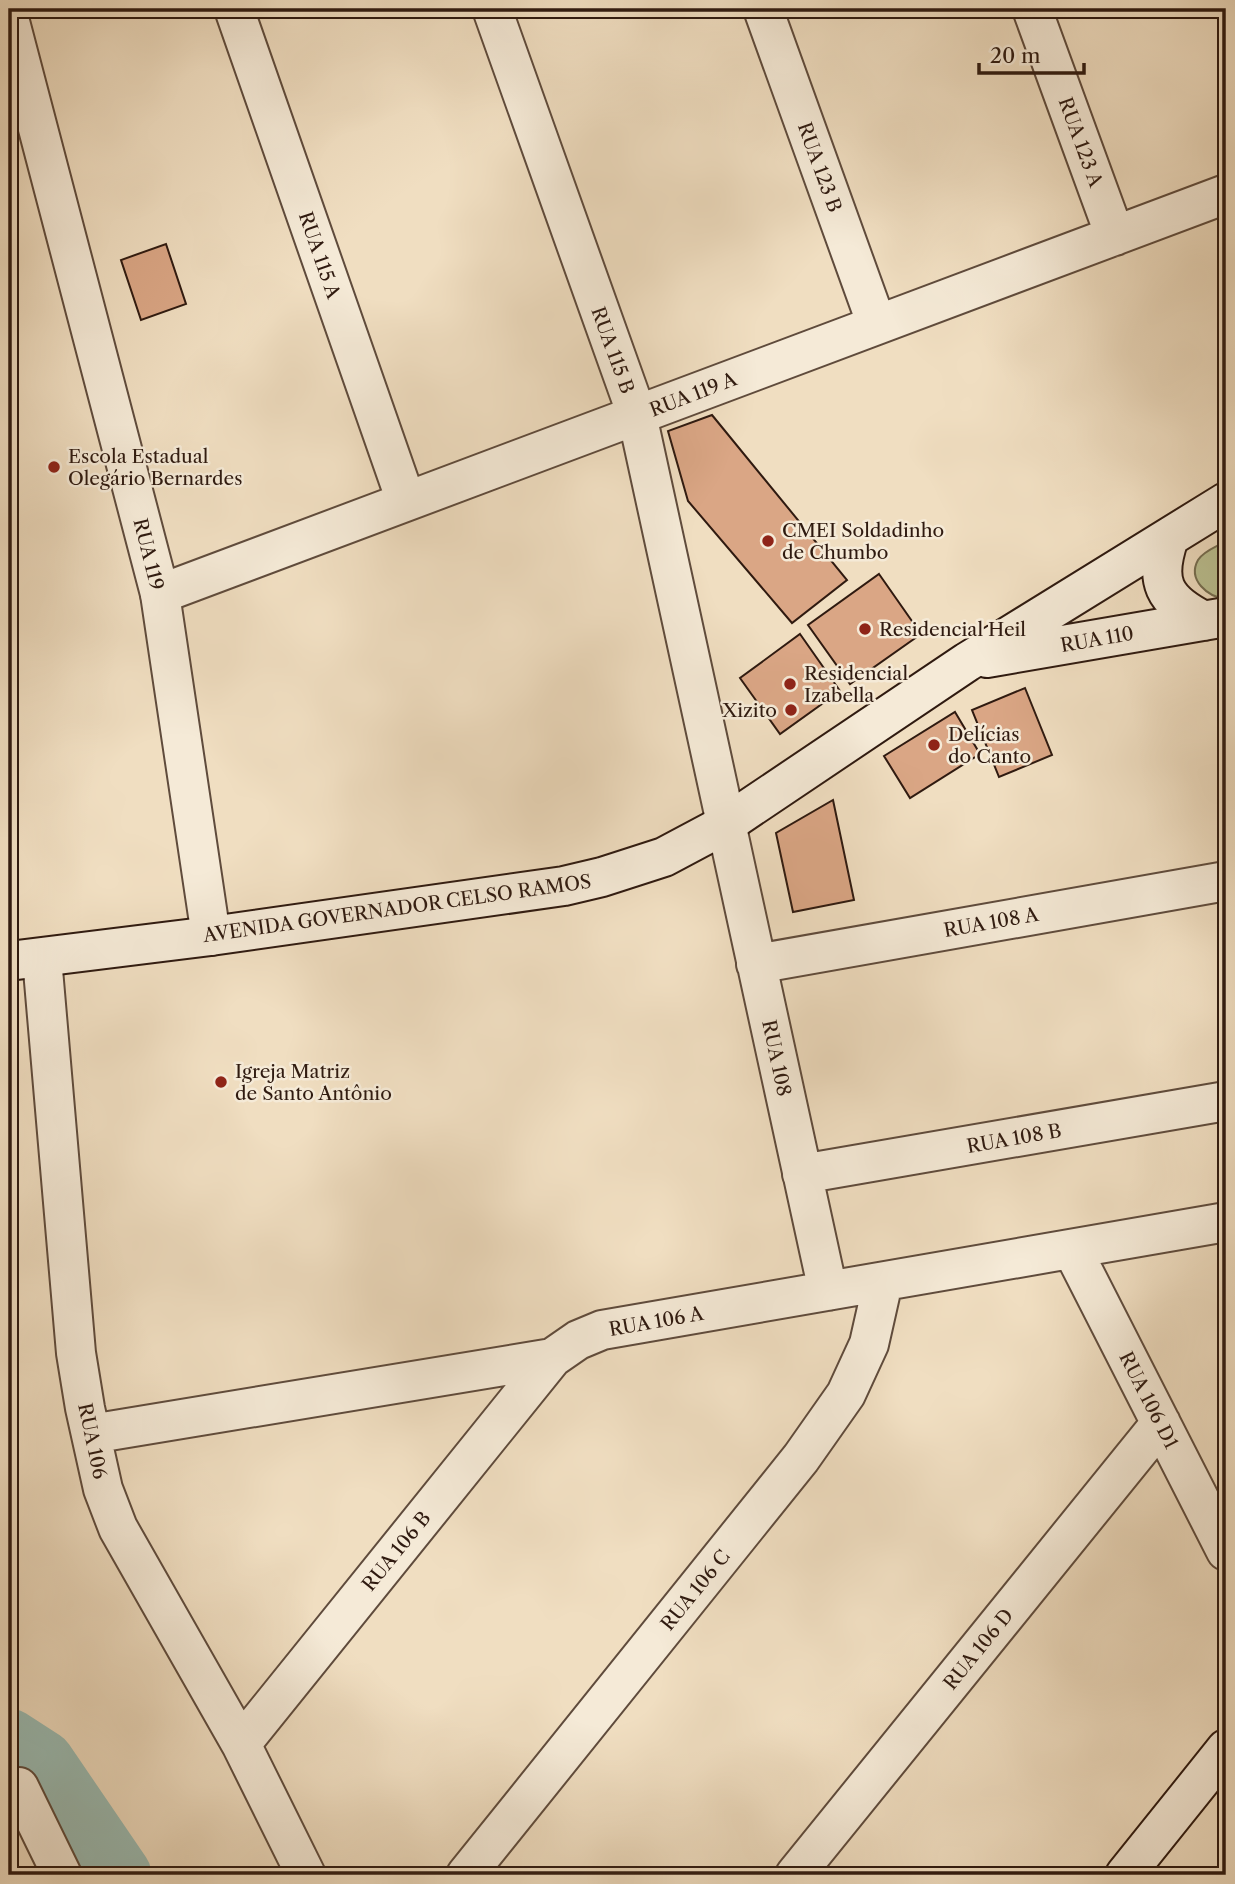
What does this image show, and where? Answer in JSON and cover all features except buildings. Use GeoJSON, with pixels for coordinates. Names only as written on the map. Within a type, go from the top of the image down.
{"type":"FeatureCollection","features":[{"type":"Feature","properties":{"kind":"street","name":"RUA 115 A"},"geometry":{"type":"LineString","coordinates":[[234,9],[406,501]]}},
{"type":"Feature","properties":{"kind":"street","name":"RUA 115 B"},"geometry":{"type":"LineString","coordinates":[[492,9],[636,415],[726,824]]}},
{"type":"Feature","properties":{"kind":"street","name":"RUA 123 B"},"geometry":{"type":"LineString","coordinates":[[763,9],[877,325]]}},
{"type":"Feature","properties":{"kind":"street","name":"RUA 123 A"},"geometry":{"type":"LineString","coordinates":[[1032,9],[1115,236]]}},
{"type":"Feature","properties":{"kind":"street","name":"RUA 119"},"geometry":{"type":"LineString","coordinates":[[9,18],[160,594],[211,936]]}},
{"type":"Feature","properties":{"kind":"street","name":"RUA 119 A"},"geometry":{"type":"LineString","coordinates":[[160,594],[1226,194]]}},
{"type":"Feature","properties":{"kind":"street","name":"AVENIDA GOVERNADOR CELSO RAMOS"},"geometry":{"type":"LineString","coordinates":[[25,959],[211,936],[564,886],[603,877],[664,857],[726,824],[967,662],[1226,502]]}},
{"type":"Feature","properties":{"kind":"street"},"geometry":{"type":"LineString","coordinates":[[1169,538],[1161,563],[1165,589],[1181,609],[1215,619]]}},
{"type":"Feature","properties":{"kind":"street","name":"RUA 110"},"geometry":{"type":"LineString","coordinates":[[967,662],[1215,619]]}},
{"type":"Feature","properties":{"kind":"street","name":"RUA 108"},"geometry":{"type":"LineString","coordinates":[[726,824],[828,1291]]}},
{"type":"Feature","properties":{"kind":"street","name":"RUA 108 A"},"geometry":{"type":"LineString","coordinates":[[756,964],[1226,881]]}},
{"type":"Feature","properties":{"kind":"street","name":"RUA 106"},"geometry":{"type":"LineString","coordinates":[[25,959],[76,1353],[103,1489],[118,1528],[240,1744],[306,1875]]}},
{"type":"Feature","properties":{"kind":"street","name":"RUA 108 B"},"geometry":{"type":"LineString","coordinates":[[802,1174],[1226,1101]]}},
{"type":"Feature","properties":{"kind":"street","name":"RUA 106 A"},"geometry":{"type":"LineString","coordinates":[[91,1434],[552,1358],[578,1340],[602,1330],[1226,1222]]}},
{"type":"Feature","properties":{"kind":"street","name":"RUA 106 D1"},"geometry":{"type":"LineString","coordinates":[[1072,1249],[1226,1551]]}},
{"type":"Feature","properties":{"kind":"street","name":"RUA 106 C"},"geometry":{"type":"LineString","coordinates":[[466,1875],[801,1458],[846,1394],[869,1344],[883,1282]]}},
{"type":"Feature","properties":{"kind":"street","name":"RUA 106 B"},"geometry":{"type":"LineString","coordinates":[[240,1744],[552,1358]]}},
{"type":"Feature","properties":{"kind":"street","name":"RUA 106 D"},"geometry":{"type":"LineString","coordinates":[[795,1875],[1161,1423]]}},
{"type":"Feature","properties":{"kind":"street"},"geometry":{"type":"LineString","coordinates":[[1125,1875],[1226,1749]]}},
{"type":"Feature","properties":{"kind":"street"},"geometry":{"type":"LineString","coordinates":[[14,1790],[62,1875]]}},
{"type":"Feature","properties":{"kind":"green space"},"geometry":{"type":"Polygon","coordinates":[[[1226,541],[1226,599],[1212,595],[1201,586],[1197,581],[1195,567],[1207,551],[1226,541]]]}},
{"type":"Feature","properties":{"kind":"waterway"},"geometry":{"type":"LineString","coordinates":[[9,1740],[43,1762],[120,1875]]}},
{"type":"Feature","properties":{"kind":"place","name":"Escola Estadual Olegário Bernardes"},"geometry":{"type":"Point","coordinates":[54,467]}},
{"type":"Feature","properties":{"kind":"place","name":"CMEI Soldadinho de Chumbo"},"geometry":{"type":"Point","coordinates":[768,541]}},
{"type":"Feature","properties":{"kind":"place","name":"Residencial Heil"},"geometry":{"type":"Point","coordinates":[865,629]}},
{"type":"Feature","properties":{"kind":"place","name":"Residencial Izabella"},"geometry":{"type":"Point","coordinates":[790,684]}},
{"type":"Feature","properties":{"kind":"place","name":"Xizito"},"geometry":{"type":"Point","coordinates":[791,710]}},
{"type":"Feature","properties":{"kind":"place","name":"Delícias do Canto"},"geometry":{"type":"Point","coordinates":[934,745]}},
{"type":"Feature","properties":{"kind":"place","name":"Igreja Matriz de Santo Antônio"},"geometry":{"type":"Point","coordinates":[221,1082]}}]}
